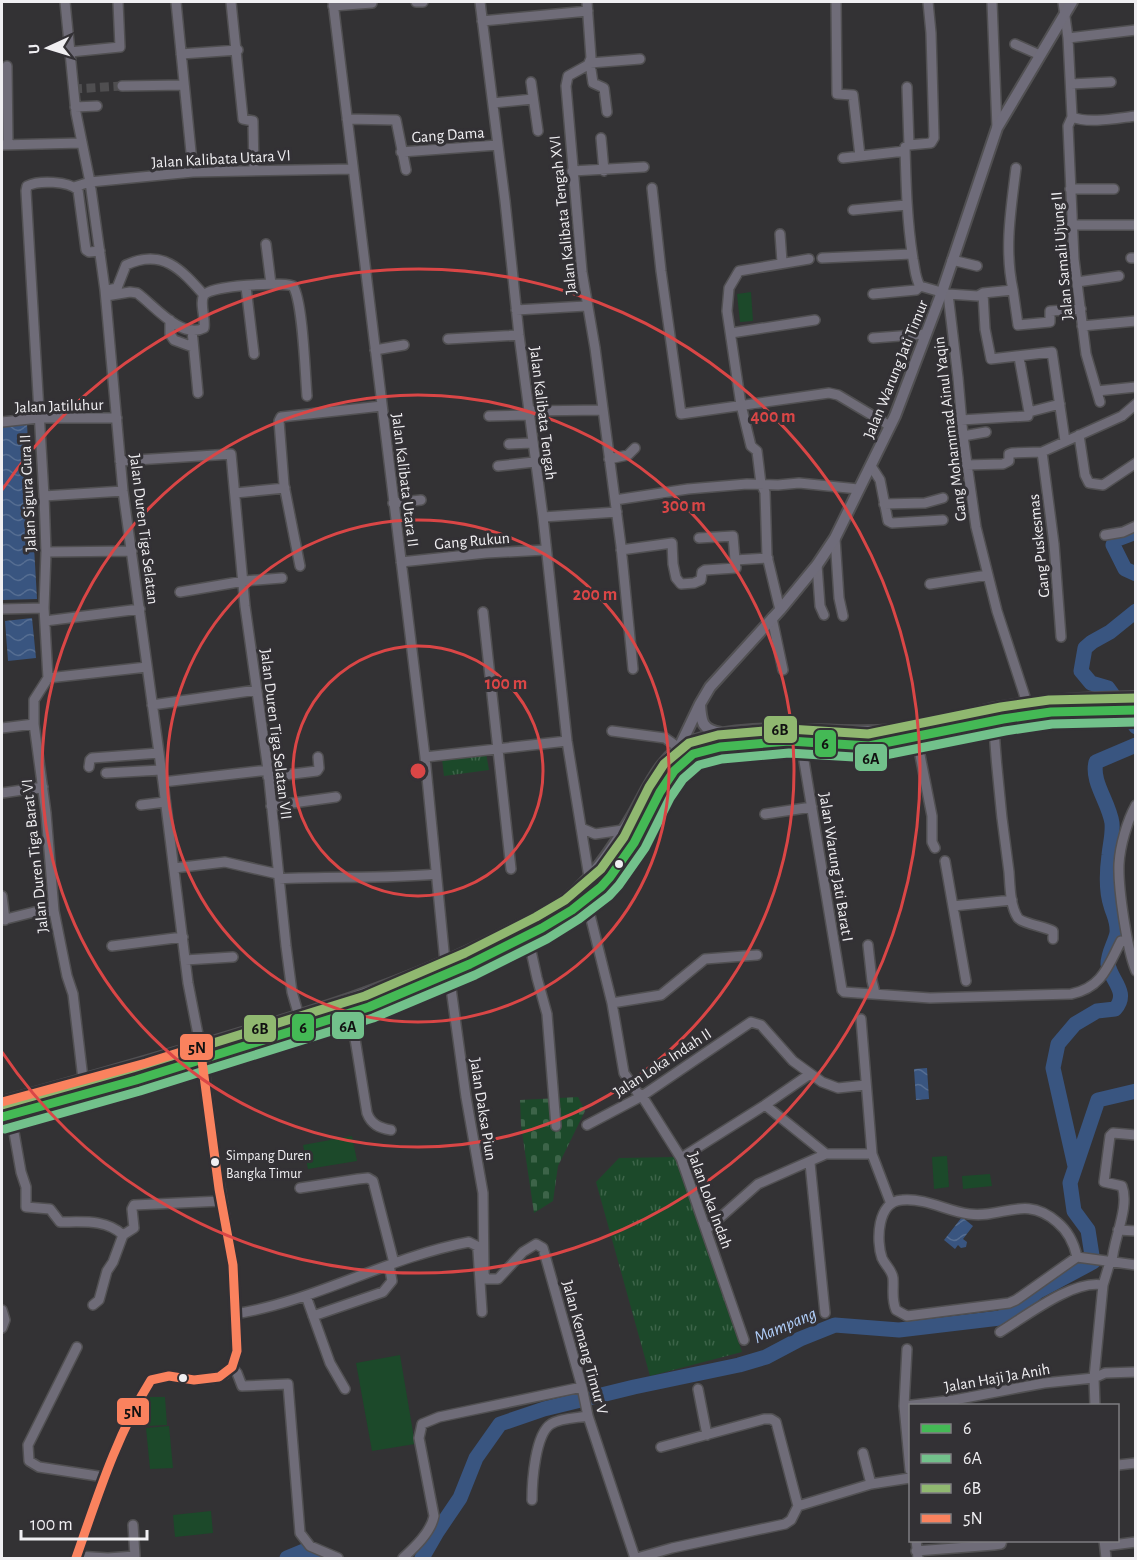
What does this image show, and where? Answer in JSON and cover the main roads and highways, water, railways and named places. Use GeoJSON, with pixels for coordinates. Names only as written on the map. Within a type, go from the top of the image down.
{"type":"FeatureCollection","features":[{"type":"Feature","properties":{"kind":"main road","name":"Jalan Warung Jati Timur"},"geometry":{"type":"LineString","coordinates":[[680,747],[700,704],[723,671],[749,637],[776,614],[817,565],[835,537],[890,426],[926,334],[945,293],[952,260],[997,128],[1072,2]]}},
{"type":"Feature","properties":{"kind":"main road"},"geometry":{"type":"LineString","coordinates":[[2,1102],[277,1024],[365,994],[445,962],[559,905],[589,878],[623,830],[660,768],[680,747],[692,741],[726,734],[786,729],[831,732],[897,730],[1027,703],[1131,697]]}},
{"type":"Feature","properties":{"kind":"main road"},"geometry":{"type":"LineString","coordinates":[[700,704],[706,728],[726,734]]}},
{"type":"Feature","properties":{"kind":"main road"},"geometry":{"type":"LineString","coordinates":[[7,1122],[352,1020],[450,981],[550,932],[588,907],[612,883],[631,858],[673,784],[690,766],[714,754],[766,749],[873,752],[1051,719],[1134,717]]}},
{"type":"Feature","properties":{"kind":"main road"},"geometry":{"type":"LineString","coordinates":[[277,1024],[272,1029],[272,1035],[274,1039],[281,1042]]}},
{"type":"Feature","properties":{"kind":"water"},"geometry":{"type":"Polygon","coordinates":[[[27,424],[37,599],[2,600],[2,426],[27,424]]]}},
{"type":"Feature","properties":{"kind":"water"},"geometry":{"type":"Polygon","coordinates":[[[32,618],[36,658],[8,661],[5,621],[32,618]]]}},
{"type":"Feature","properties":{"kind":"water"},"geometry":{"type":"Polygon","coordinates":[[[927,1068],[929,1099],[916,1100],[914,1069],[927,1068]]]}},
{"type":"Feature","properties":{"kind":"water"},"geometry":{"type":"Polygon","coordinates":[[[962,1217],[973,1226],[963,1239],[967,1242],[966,1247],[961,1248],[958,1245],[955,1249],[944,1240],[962,1217]]]}},
{"type":"Feature","properties":{"kind":"waterway"},"geometry":{"type":"LineString","coordinates":[[1136,532],[1115,540],[1113,545],[1125,569],[1136,574]]}},
{"type":"Feature","properties":{"kind":"waterway"},"geometry":{"type":"LineString","coordinates":[[1136,611],[1085,648],[1081,671],[1091,683],[1108,688],[1136,727]]}},
{"type":"Feature","properties":{"kind":"waterway"},"geometry":{"type":"LineString","coordinates":[[1075,1166],[1053,1068],[1058,1044],[1075,1024],[1097,1011],[1115,1009],[1121,997],[1108,964],[1117,929],[1108,887],[1112,823],[1098,785],[1096,762],[1136,745]]}},
{"type":"Feature","properties":{"kind":"waterway","name":"Mampang"},"geometry":{"type":"LineString","coordinates":[[422,1558],[460,1498],[476,1458],[500,1424],[544,1409],[739,1365],[766,1357],[800,1339],[835,1325],[899,1330],[1000,1318],[1037,1292],[1093,1262],[1088,1230],[1074,1211],[1070,1183],[1098,1100],[1136,1091]]}},
{"type":"Feature","properties":{"kind":"waterway","name":"Mampang"},"geometry":{"type":"LineString","coordinates":[[287,1558],[304,1551],[324,1558]]}},
{"type":"Feature","properties":{"kind":"tunnel"},"geometry":{"type":"LineString","coordinates":[[73,89],[122,86]]}},
{"type":"Feature","properties":{"kind":"place","name":"Simpang Duren Bangka Timur"},"geometry":{"type":"Point","coordinates":[215,1162]}}]}
